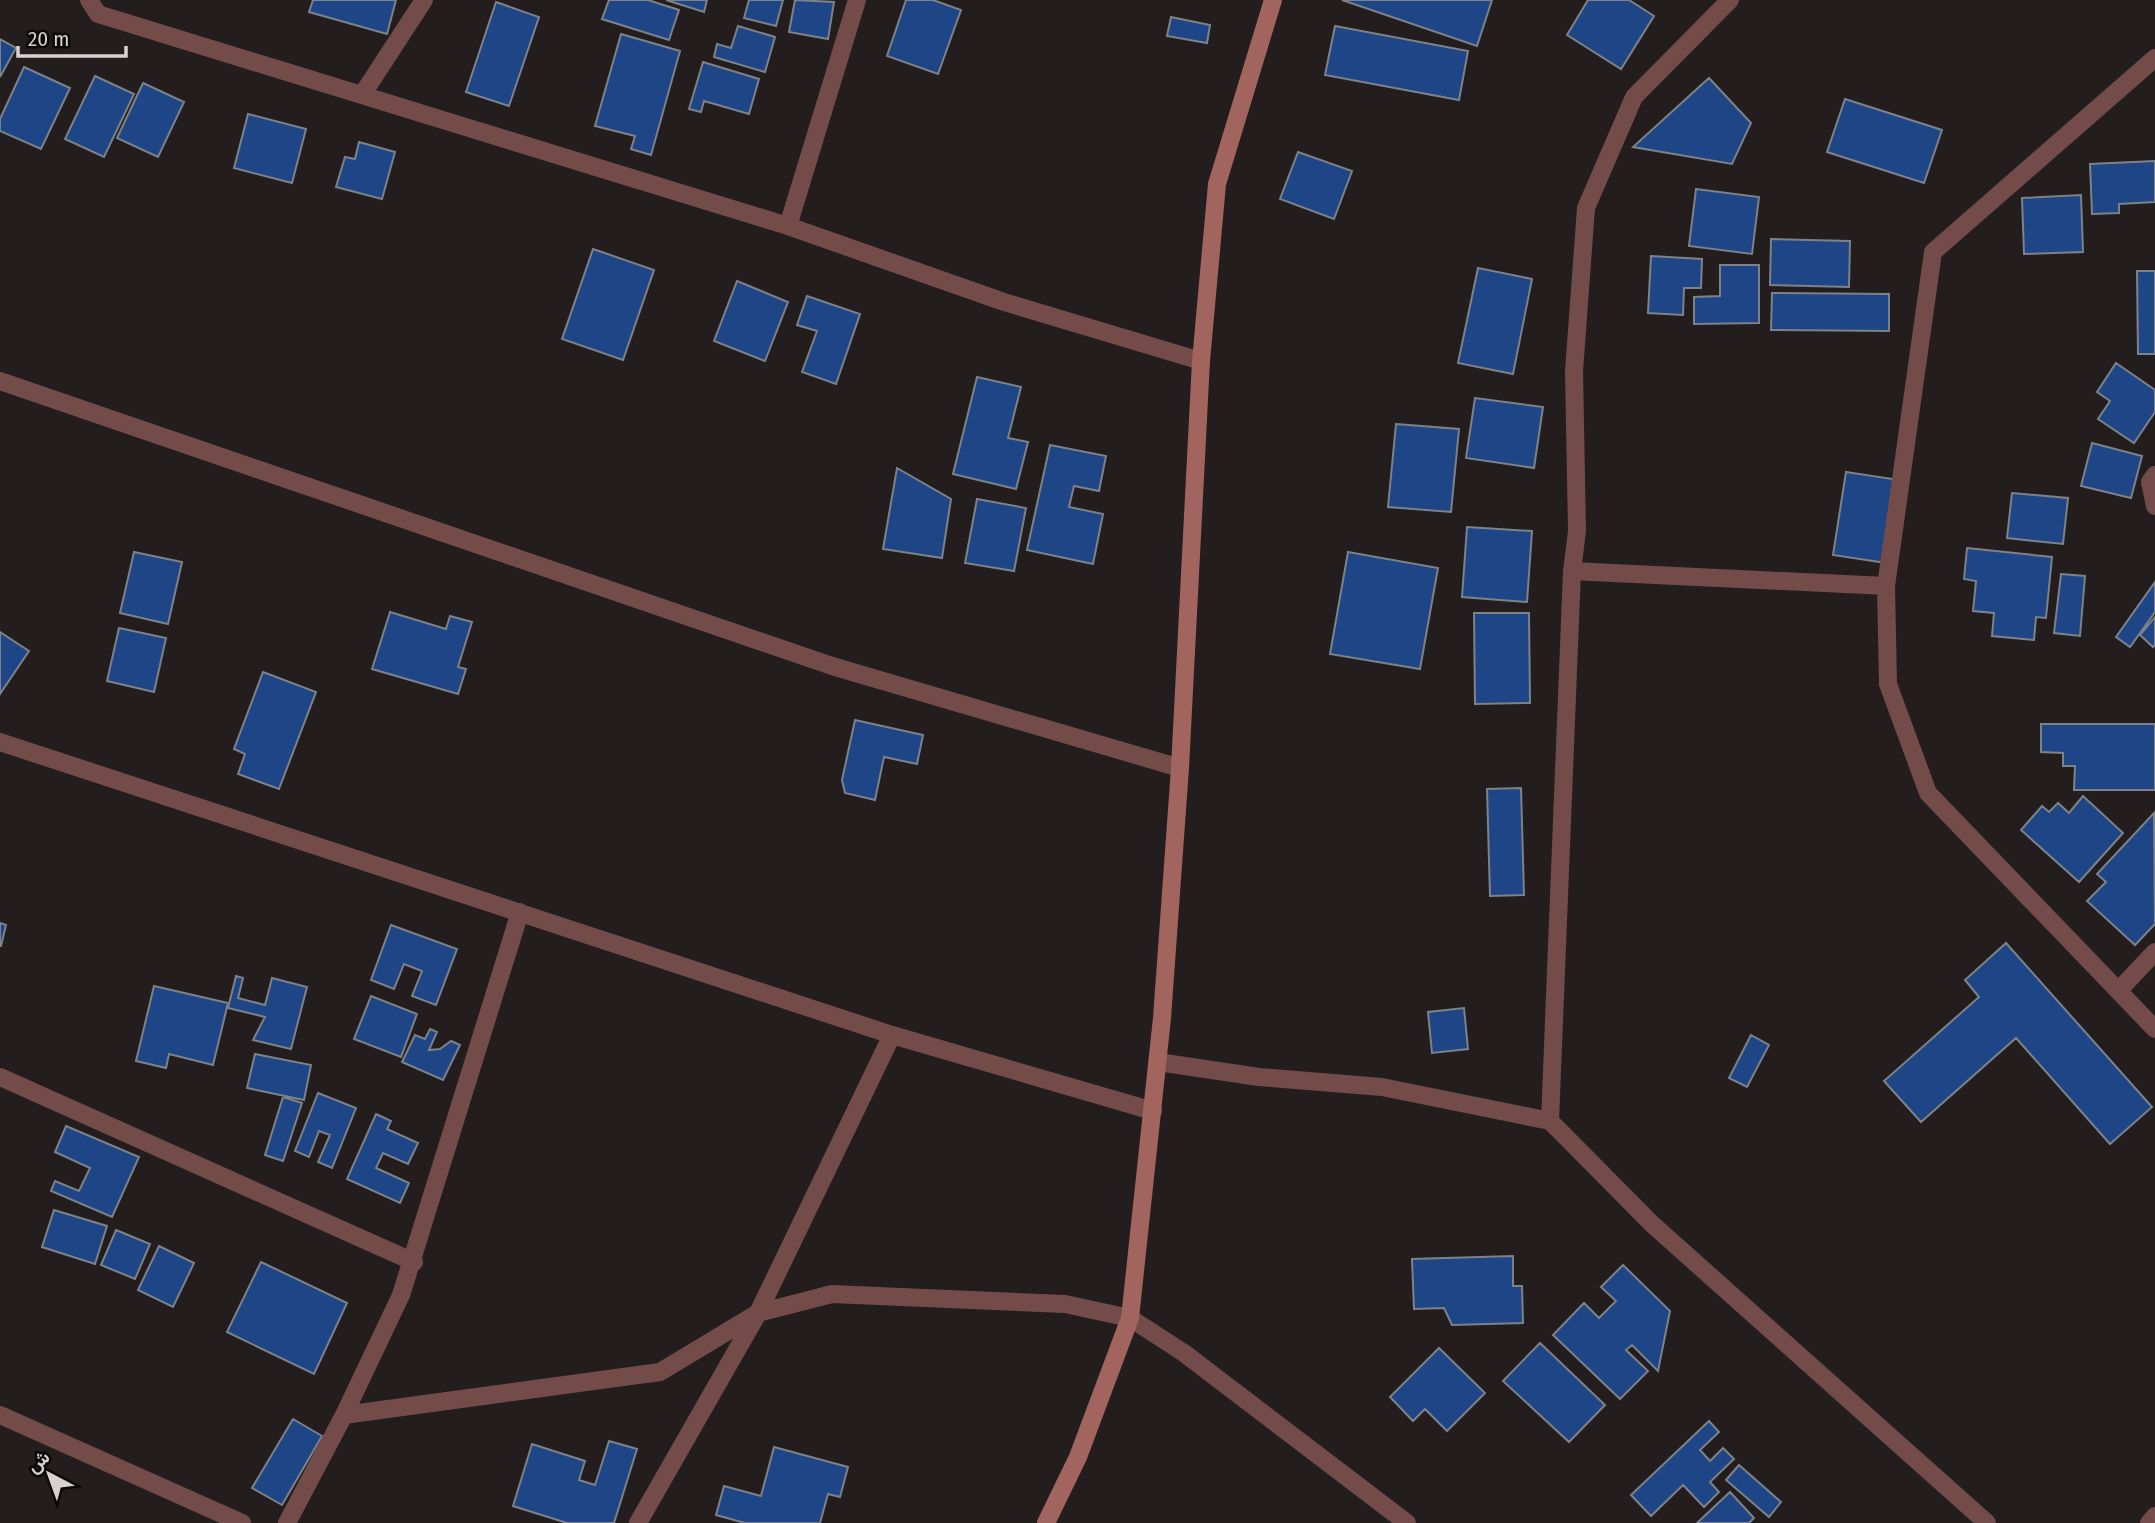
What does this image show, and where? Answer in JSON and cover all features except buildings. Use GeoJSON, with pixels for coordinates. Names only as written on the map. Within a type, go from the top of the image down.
{"type":"FeatureCollection","features":[{"type":"Feature","properties":{"kind":"street"},"geometry":{"type":"LineString","coordinates":[[89,0],[98,14],[789,226],[1004,302],[1201,361]]}},
{"type":"Feature","properties":{"kind":"street"},"geometry":{"type":"LineString","coordinates":[[362,95],[424,0]]}},
{"type":"Feature","properties":{"kind":"street"},"geometry":{"type":"LineString","coordinates":[[789,226],[856,0]]}},
{"type":"Feature","properties":{"kind":"street"},"geometry":{"type":"LineString","coordinates":[[1046,1523],[1078,1457],[1130,1318],[1158,1062],[1180,768],[1201,361],[1217,184],[1273,0]]}},
{"type":"Feature","properties":{"kind":"street"},"geometry":{"type":"LineString","coordinates":[[1550,1121],[1572,571],[1577,531],[1574,370],[1586,208],[1634,97],[1730,0]]}},
{"type":"Feature","properties":{"kind":"street"},"geometry":{"type":"LineString","coordinates":[[2155,58],[1933,252],[1886,586],[1888,684],[1928,793],[2155,1029]]}},
{"type":"Feature","properties":{"kind":"street"},"geometry":{"type":"LineString","coordinates":[[0,381],[832,666],[1180,768]]}},
{"type":"Feature","properties":{"kind":"street"},"geometry":{"type":"LineString","coordinates":[[2155,475],[2150,482],[2155,506]]}},
{"type":"Feature","properties":{"kind":"street"},"geometry":{"type":"LineString","coordinates":[[1572,571],[1886,586]]}},
{"type":"Feature","properties":{"kind":"street"},"geometry":{"type":"LineString","coordinates":[[0,742],[892,1035],[1153,1111]]}},
{"type":"Feature","properties":{"kind":"street"},"geometry":{"type":"LineString","coordinates":[[287,1523],[344,1415],[414,1262],[520,912]]}},
{"type":"Feature","properties":{"kind":"street"},"geometry":{"type":"LineString","coordinates":[[2119,989],[2155,952]]}},
{"type":"Feature","properties":{"kind":"street"},"geometry":{"type":"LineString","coordinates":[[638,1523],[758,1313],[892,1035]]}},
{"type":"Feature","properties":{"kind":"street"},"geometry":{"type":"LineString","coordinates":[[1158,1062],[1259,1077],[1382,1087],[1550,1121],[1652,1224],[1987,1523]]}},
{"type":"Feature","properties":{"kind":"street"},"geometry":{"type":"LineString","coordinates":[[0,1077],[414,1262]]}},
{"type":"Feature","properties":{"kind":"street"},"geometry":{"type":"LineString","coordinates":[[344,1415],[660,1372],[758,1313],[832,1294],[1065,1304],[1130,1318],[1184,1353],[1407,1523]]}},
{"type":"Feature","properties":{"kind":"street"},"geometry":{"type":"LineString","coordinates":[[0,1415],[242,1523]]}},
{"type":"Feature","properties":{"kind":"street"},"geometry":{"type":"LineString","coordinates":[[2149,1523],[2155,1516]]}}]}
